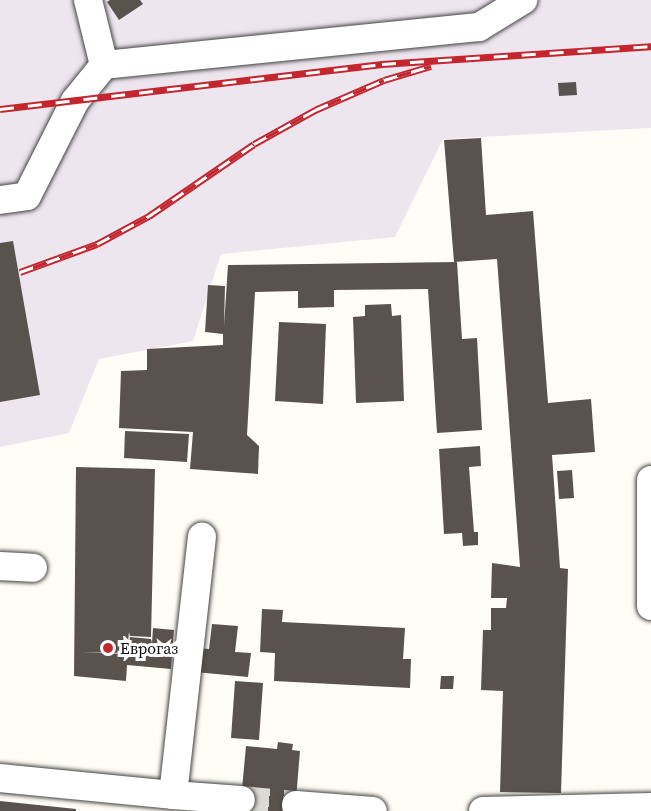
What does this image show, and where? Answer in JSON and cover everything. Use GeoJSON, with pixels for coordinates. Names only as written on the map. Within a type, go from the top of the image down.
{"type":"FeatureCollection","features":[{"type":"Feature","properties":{"kind":"lane"},"geometry":{"type":"LineString","coordinates":[[88,0],[104,65]]}},
{"type":"Feature","properties":{"kind":"lane"},"geometry":{"type":"LineString","coordinates":[[0,200],[27,196],[75,101],[104,65],[479,27],[523,0]]}},
{"type":"Feature","properties":{"kind":"lane"},"geometry":{"type":"LineString","coordinates":[[651,480],[651,606]]}},
{"type":"Feature","properties":{"kind":"lane"},"geometry":{"type":"LineString","coordinates":[[173,795],[202,537]]}},
{"type":"Feature","properties":{"kind":"lane"},"geometry":{"type":"LineString","coordinates":[[0,566],[33,568]]}},
{"type":"Feature","properties":{"kind":"lane"},"geometry":{"type":"LineString","coordinates":[[0,778],[91,799],[173,795],[241,800]]}},
{"type":"Feature","properties":{"kind":"lane"},"geometry":{"type":"LineString","coordinates":[[296,805],[373,811]]}},
{"type":"Feature","properties":{"kind":"lane"},"geometry":{"type":"LineString","coordinates":[[483,811],[651,807]]}},
{"type":"Feature","properties":{"kind":"shaded area"},"geometry":{"type":"Polygon","coordinates":[[[0,0],[651,0],[651,128],[443,139],[395,237],[221,254],[193,341],[99,359],[69,433],[0,447],[0,0]]]}},
{"type":"Feature","properties":{"kind":"building"},"geometry":{"type":"Polygon","coordinates":[[[110,0],[140,0],[143,4],[119,20],[107,2],[110,0]]]}},
{"type":"Feature","properties":{"kind":"building"},"geometry":{"type":"Polygon","coordinates":[[[576,82],[577,95],[559,96],[558,83],[576,82]]]}},
{"type":"Feature","properties":{"kind":"building"},"geometry":{"type":"Polygon","coordinates":[[[481,138],[486,215],[533,211],[548,403],[591,399],[595,452],[552,455],[560,568],[568,569],[561,793],[500,792],[503,691],[481,690],[483,630],[491,630],[491,608],[506,608],[507,598],[491,598],[492,563],[520,567],[497,259],[454,262],[444,140],[481,138]]]}},
{"type":"Feature","properties":{"kind":"building"},"geometry":{"type":"Polygon","coordinates":[[[13,241],[40,395],[0,402],[0,243],[13,241]]]}},
{"type":"Feature","properties":{"kind":"building"},"geometry":{"type":"Polygon","coordinates":[[[457,262],[462,339],[477,338],[482,430],[437,433],[428,289],[334,290],[334,307],[298,308],[298,291],[255,292],[247,435],[259,446],[258,474],[190,469],[193,432],[119,428],[121,371],[147,370],[147,349],[223,345],[223,334],[205,332],[208,285],[225,286],[224,326],[228,265],[457,262]]]}},
{"type":"Feature","properties":{"kind":"building"},"geometry":{"type":"Polygon","coordinates":[[[391,304],[392,316],[401,315],[404,401],[356,403],[353,317],[365,316],[365,305],[391,304]]]}},
{"type":"Feature","properties":{"kind":"building"},"geometry":{"type":"Polygon","coordinates":[[[279,322],[326,324],[323,404],[275,401],[279,322]]]}},
{"type":"Feature","properties":{"kind":"building"},"geometry":{"type":"Polygon","coordinates":[[[125,431],[189,434],[187,462],[124,458],[125,431]]]}},
{"type":"Feature","properties":{"kind":"building"},"geometry":{"type":"Polygon","coordinates":[[[480,446],[481,466],[469,467],[474,532],[478,532],[478,545],[463,546],[462,533],[444,534],[439,449],[480,446]]]}},
{"type":"Feature","properties":{"kind":"building"},"geometry":{"type":"Polygon","coordinates":[[[76,467],[155,469],[151,637],[130,636],[129,632],[127,653],[80,652],[128,654],[130,637],[151,639],[152,643],[153,628],[174,630],[171,669],[127,665],[126,681],[74,676],[76,467]]]}},
{"type":"Feature","properties":{"kind":"building"},"geometry":{"type":"Polygon","coordinates":[[[572,470],[574,498],[559,499],[557,471],[572,470]]]}},
{"type":"Feature","properties":{"kind":"building"},"geometry":{"type":"Polygon","coordinates":[[[262,609],[283,610],[282,622],[405,628],[403,659],[411,659],[410,688],[274,681],[275,653],[260,652],[262,609]]]}},
{"type":"Feature","properties":{"kind":"building"},"geometry":{"type":"Polygon","coordinates":[[[212,624],[238,626],[235,652],[251,653],[248,677],[195,672],[197,648],[209,649],[212,624]]]}},
{"type":"Feature","properties":{"kind":"building"},"geometry":{"type":"Polygon","coordinates":[[[441,676],[454,676],[453,689],[440,689],[441,676]]]}},
{"type":"Feature","properties":{"kind":"building"},"geometry":{"type":"Polygon","coordinates":[[[235,681],[263,683],[259,740],[231,738],[235,681]]]}},
{"type":"Feature","properties":{"kind":"building"},"geometry":{"type":"Polygon","coordinates":[[[278,742],[293,744],[292,750],[300,751],[295,811],[240,811],[246,746],[277,749],[278,742]]]}},
{"type":"Feature","properties":{"kind":"building"},"geometry":{"type":"Polygon","coordinates":[[[0,801],[76,809],[76,811],[0,811],[0,801]]]}},
{"type":"Feature","properties":{"kind":"tunnel"},"geometry":{"type":"LineString","coordinates":[[241,800],[296,805]]}},
{"type":"Feature","properties":{"kind":"railway"},"geometry":{"type":"LineString","coordinates":[[0,109],[382,64],[651,46]]}},
{"type":"Feature","properties":{"kind":"railway"},"geometry":{"type":"LineString","coordinates":[[20,272],[97,244],[149,216],[254,144],[315,110],[384,80],[431,66]]}},
{"type":"Feature","properties":{"kind":"place","name":"Еврогаз"},"geometry":{"type":"Point","coordinates":[108,648]}}]}
